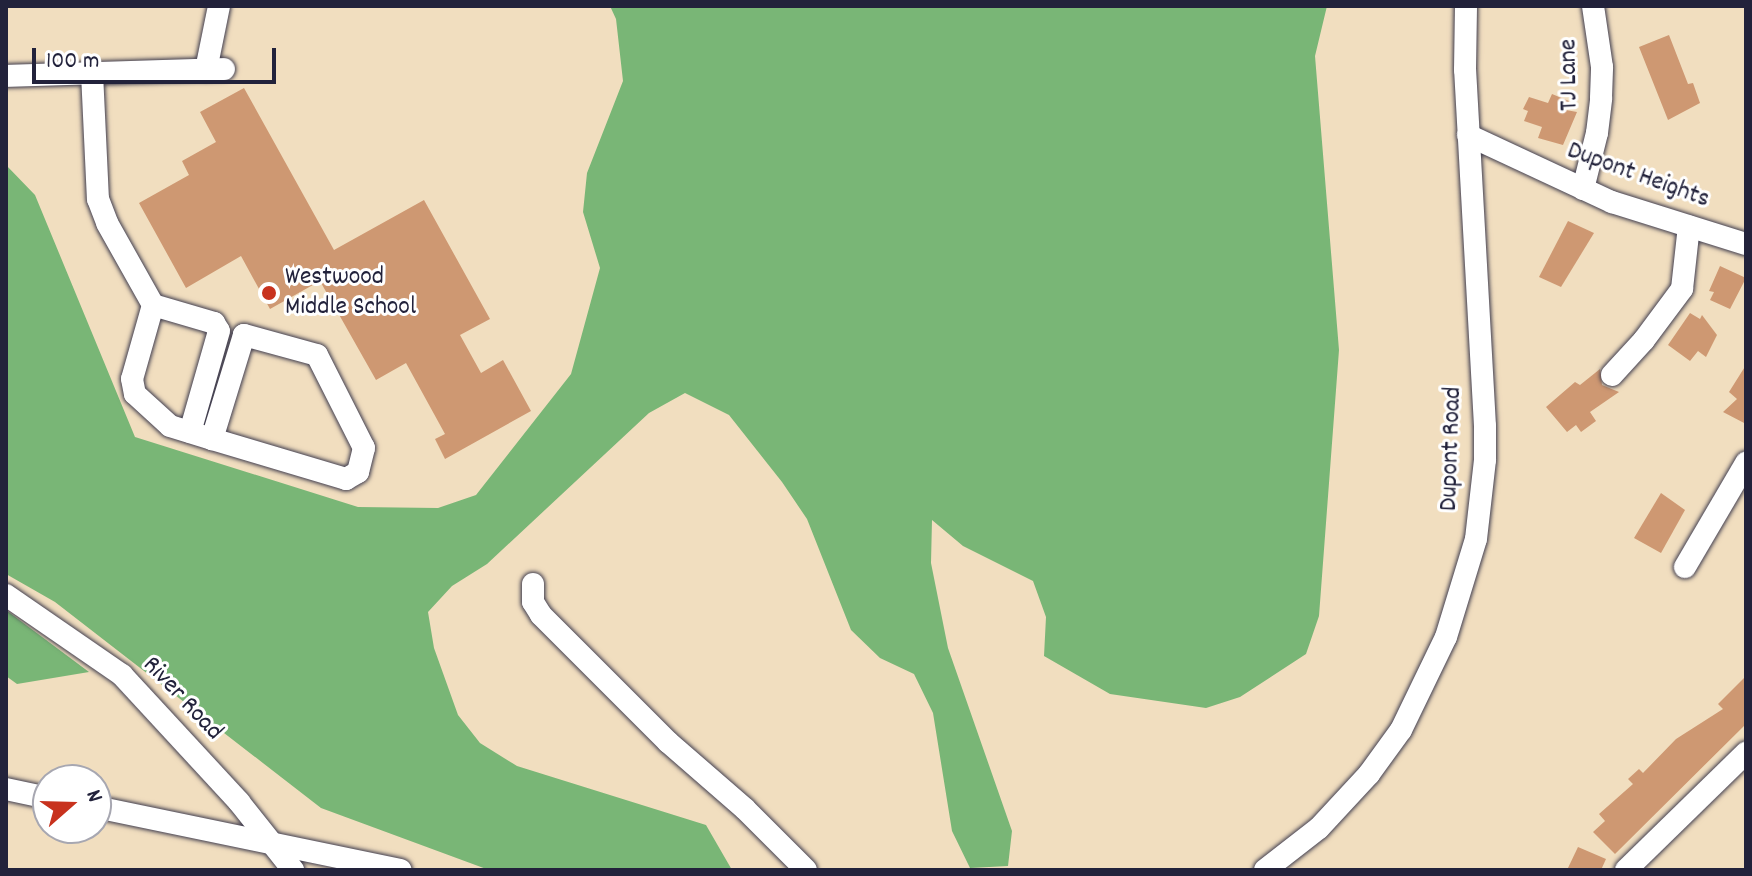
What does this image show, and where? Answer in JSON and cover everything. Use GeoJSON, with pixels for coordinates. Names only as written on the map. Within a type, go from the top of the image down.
{"type":"FeatureCollection","features":[{"type":"Feature","properties":{"kind":"street"},"geometry":{"type":"LineString","coordinates":[[6,76],[215,69],[219,6]]}},
{"type":"Feature","properties":{"kind":"street","name":"Dupont Road"},"geometry":{"type":"LineString","coordinates":[[1265,870],[1319,828],[1369,774],[1401,730],[1446,637],[1476,539],[1485,460],[1468,135],[1466,6]]}},
{"type":"Feature","properties":{"kind":"street","name":"TJ Lane"},"geometry":{"type":"LineString","coordinates":[[1583,189],[1597,133],[1601,98],[1602,67],[1593,6]]}},
{"type":"Feature","properties":{"kind":"street"},"geometry":{"type":"LineString","coordinates":[[92,73],[98,199],[107,223],[153,305],[214,323],[219,331],[201,435]]}},
{"type":"Feature","properties":{"kind":"street","name":"Dupont Heights"},"geometry":{"type":"LineString","coordinates":[[1468,135],[1583,189],[1746,244]]}},
{"type":"Feature","properties":{"kind":"street"},"geometry":{"type":"LineString","coordinates":[[1612,375],[1644,340],[1682,289],[1689,226]]}},
{"type":"Feature","properties":{"kind":"street"},"geometry":{"type":"LineString","coordinates":[[153,305],[132,379],[135,394],[170,426],[346,479],[358,472],[364,448],[317,355],[244,335],[201,435]]}},
{"type":"Feature","properties":{"kind":"street"},"geometry":{"type":"LineString","coordinates":[[1685,567],[1746,463]]}},
{"type":"Feature","properties":{"kind":"street"},"geometry":{"type":"LineString","coordinates":[[533,584],[533,602],[541,615],[668,742],[745,809],[806,870]]}},
{"type":"Feature","properties":{"kind":"street","name":"River Road"},"geometry":{"type":"LineString","coordinates":[[6,595],[122,675],[272,841],[293,870]]}},
{"type":"Feature","properties":{"kind":"street"},"geometry":{"type":"LineString","coordinates":[[1626,870],[1746,753]]}},
{"type":"Feature","properties":{"kind":"street"},"geometry":{"type":"LineString","coordinates":[[6,789],[32,795]]}},
{"type":"Feature","properties":{"kind":"street"},"geometry":{"type":"LineString","coordinates":[[112,810],[401,870]]}},
{"type":"Feature","properties":{"kind":"green space"},"geometry":{"type":"Polygon","coordinates":[[[610,6],[1327,6],[1315,56],[1339,350],[1319,616],[1306,654],[1240,697],[1206,708],[1110,694],[1044,656],[1046,617],[1033,581],[963,546],[932,520],[931,563],[948,648],[1012,831],[1008,866],[970,868],[952,831],[933,713],[914,674],[880,658],[851,630],[807,519],[782,482],[729,415],[685,393],[649,413],[487,564],[452,586],[428,612],[434,648],[458,715],[480,743],[517,766],[706,825],[732,870],[489,870],[321,808],[55,602],[6,574],[6,165],[35,195],[135,437],[358,507],[438,508],[476,495],[571,374],[600,268],[583,212],[587,173],[623,81],[616,19],[610,6]]]}},
{"type":"Feature","properties":{"kind":"green space"},"geometry":{"type":"Polygon","coordinates":[[[6,610],[89,672],[17,684],[6,676],[6,610]]]}},
{"type":"Feature","properties":{"kind":"building"},"geometry":{"type":"Polygon","coordinates":[[[1669,35],[1688,84],[1693,83],[1700,103],[1668,120],[1639,47],[1669,35]]]}},
{"type":"Feature","properties":{"kind":"building"},"geometry":{"type":"Polygon","coordinates":[[[244,88],[334,250],[424,200],[490,319],[460,335],[481,373],[503,360],[531,411],[445,459],[435,439],[445,434],[406,363],[376,380],[320,281],[270,309],[241,256],[186,288],[139,203],[189,175],[182,161],[216,142],[200,112],[244,88]]]}},
{"type":"Feature","properties":{"kind":"building"},"geometry":{"type":"Polygon","coordinates":[[[1552,94],[1569,101],[1566,110],[1577,112],[1563,145],[1538,138],[1542,127],[1524,121],[1528,111],[1523,109],[1529,97],[1548,103],[1552,94]]]}},
{"type":"Feature","properties":{"kind":"building"},"geometry":{"type":"Polygon","coordinates":[[[1568,221],[1594,233],[1561,287],[1539,277],[1568,221]]]}},
{"type":"Feature","properties":{"kind":"building"},"geometry":{"type":"Polygon","coordinates":[[[1720,266],[1746,278],[1730,309],[1710,300],[1714,292],[1709,291],[1720,266]]]}},
{"type":"Feature","properties":{"kind":"building"},"geometry":{"type":"Polygon","coordinates":[[[1690,313],[1700,319],[1702,315],[1717,335],[1706,357],[1698,351],[1690,361],[1668,345],[1690,313]]]}},
{"type":"Feature","properties":{"kind":"building"},"geometry":{"type":"Polygon","coordinates":[[[1746,365],[1746,424],[1723,412],[1737,399],[1729,392],[1746,365]]]}},
{"type":"Feature","properties":{"kind":"building"},"geometry":{"type":"Polygon","coordinates":[[[1600,369],[1602,385],[1619,392],[1590,412],[1596,421],[1581,432],[1576,425],[1567,432],[1546,407],[1575,382],[1580,385],[1600,369]]]}},
{"type":"Feature","properties":{"kind":"building"},"geometry":{"type":"Polygon","coordinates":[[[1661,493],[1685,510],[1661,553],[1634,538],[1661,493]]]}},
{"type":"Feature","properties":{"kind":"building"},"geometry":{"type":"Polygon","coordinates":[[[1746,676],[1746,724],[1615,854],[1593,832],[1605,821],[1599,814],[1633,784],[1628,779],[1639,769],[1643,773],[1676,739],[1723,709],[1718,704],[1746,676]]]}},
{"type":"Feature","properties":{"kind":"building"},"geometry":{"type":"Polygon","coordinates":[[[1578,847],[1606,859],[1601,870],[1567,870],[1578,847]]]}},
{"type":"Feature","properties":{"kind":"place","name":"Westwood Middle School"},"geometry":{"type":"Point","coordinates":[269,293]}}]}
